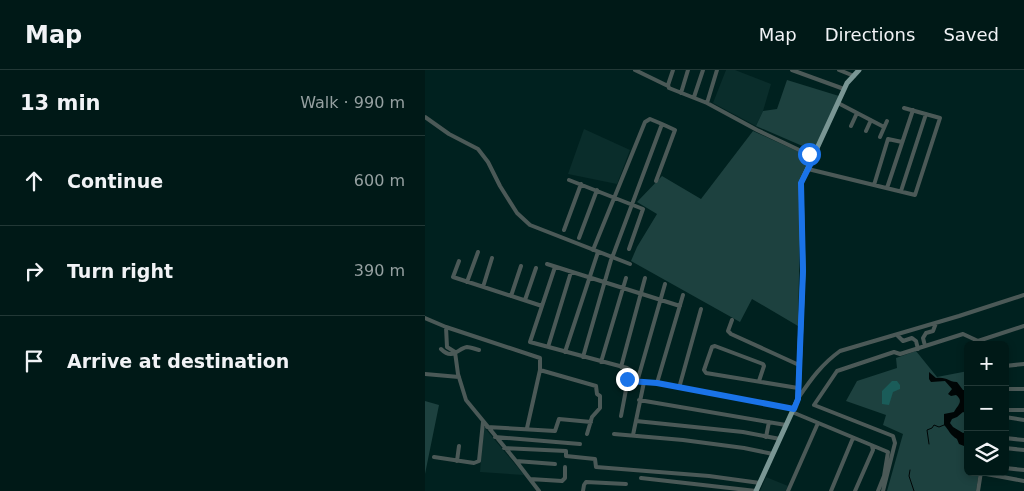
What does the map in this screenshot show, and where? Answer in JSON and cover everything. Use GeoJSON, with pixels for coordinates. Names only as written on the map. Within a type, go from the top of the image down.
{"type":"FeatureCollection","features":[{"type":"Feature","properties":{"kind":"main road"},"geometry":{"type":"LineString","coordinates":[[756,491],[798,399],[803,271],[801,183],[847,83],[859,70]]}},
{"type":"Feature","properties":{"kind":"street"},"geometry":{"type":"LineString","coordinates":[[635,70],[681,93],[707,103],[757,130],[814,157]]}},
{"type":"Feature","properties":{"kind":"street"},"geometry":{"type":"LineString","coordinates":[[668,86],[673,70]]}},
{"type":"Feature","properties":{"kind":"street"},"geometry":{"type":"LineString","coordinates":[[681,93],[688,70]]}},
{"type":"Feature","properties":{"kind":"street"},"geometry":{"type":"LineString","coordinates":[[694,98],[703,70]]}},
{"type":"Feature","properties":{"kind":"street"},"geometry":{"type":"LineString","coordinates":[[707,103],[717,70]]}},
{"type":"Feature","properties":{"kind":"street"},"geometry":{"type":"LineString","coordinates":[[792,70],[845,89]]}},
{"type":"Feature","properties":{"kind":"street"},"geometry":{"type":"LineString","coordinates":[[839,70],[853,76]]}},
{"type":"Feature","properties":{"kind":"street"},"geometry":{"type":"LineString","coordinates":[[838,104],[884,128]]}},
{"type":"Feature","properties":{"kind":"street"},"geometry":{"type":"LineString","coordinates":[[808,169],[915,195],[940,118],[904,108]]}},
{"type":"Feature","properties":{"kind":"street"},"geometry":{"type":"LineString","coordinates":[[887,188],[913,110]]}},
{"type":"Feature","properties":{"kind":"street"},"geometry":{"type":"LineString","coordinates":[[851,126],[857,113]]}},
{"type":"Feature","properties":{"kind":"street"},"geometry":{"type":"LineString","coordinates":[[901,191],[926,114]]}},
{"type":"Feature","properties":{"kind":"street"},"geometry":{"type":"LineString","coordinates":[[425,117],[449,134],[478,149],[489,162],[500,186],[517,213],[530,225],[612,259],[630,264]]}},
{"type":"Feature","properties":{"kind":"street"},"geometry":{"type":"LineString","coordinates":[[565,352],[589,277],[595,251],[645,122],[649,119],[675,130],[656,181]]}},
{"type":"Feature","properties":{"kind":"street"},"geometry":{"type":"LineString","coordinates":[[866,131],[871,120]]}},
{"type":"Feature","properties":{"kind":"street"},"geometry":{"type":"LineString","coordinates":[[880,137],[887,121]]}},
{"type":"Feature","properties":{"kind":"street"},"geometry":{"type":"LineString","coordinates":[[583,357],[604,282],[662,124]]}},
{"type":"Feature","properties":{"kind":"street"},"geometry":{"type":"LineString","coordinates":[[873,185],[888,139],[902,142]]}},
{"type":"Feature","properties":{"kind":"street"},"geometry":{"type":"LineString","coordinates":[[569,180],[643,209],[629,249]]}},
{"type":"Feature","properties":{"kind":"street"},"geometry":{"type":"LineString","coordinates":[[564,230],[581,184]]}},
{"type":"Feature","properties":{"kind":"street"},"geometry":{"type":"LineString","coordinates":[[579,238],[597,190]]}},
{"type":"Feature","properties":{"kind":"street"},"geometry":{"type":"LineString","coordinates":[[467,282],[477,252]]}},
{"type":"Feature","properties":{"kind":"street"},"geometry":{"type":"LineString","coordinates":[[483,287],[492,258]]}},
{"type":"Feature","properties":{"kind":"street"},"geometry":{"type":"LineString","coordinates":[[459,261],[453,277],[542,306]]}},
{"type":"Feature","properties":{"kind":"street"},"geometry":{"type":"LineString","coordinates":[[547,264],[680,306]]}},
{"type":"Feature","properties":{"kind":"street"},"geometry":{"type":"LineString","coordinates":[[511,296],[521,266]]}},
{"type":"Feature","properties":{"kind":"street"},"geometry":{"type":"LineString","coordinates":[[555,267],[531,342],[629,369],[621,416]]}},
{"type":"Feature","properties":{"kind":"street"},"geometry":{"type":"LineString","coordinates":[[525,300],[535,268]]}},
{"type":"Feature","properties":{"kind":"street"},"geometry":{"type":"LineString","coordinates":[[548,347],[571,272]]}},
{"type":"Feature","properties":{"kind":"street"},"geometry":{"type":"LineString","coordinates":[[601,362],[626,278]]}},
{"type":"Feature","properties":{"kind":"street"},"geometry":{"type":"LineString","coordinates":[[621,367],[645,278]]}},
{"type":"Feature","properties":{"kind":"street"},"geometry":{"type":"LineString","coordinates":[[637,382],[665,284]]}},
{"type":"Feature","properties":{"kind":"street"},"geometry":{"type":"LineString","coordinates":[[657,383],[683,295]]}},
{"type":"Feature","properties":{"kind":"street"},"geometry":{"type":"LineString","coordinates":[[798,399],[810,380],[825,362],[840,351],[1024,295]]}},
{"type":"Feature","properties":{"kind":"street"},"geometry":{"type":"LineString","coordinates":[[679,388],[701,309]]}},
{"type":"Feature","properties":{"kind":"street"},"geometry":{"type":"LineString","coordinates":[[425,318],[446,327],[540,358],[540,370],[527,428]]}},
{"type":"Feature","properties":{"kind":"street"},"geometry":{"type":"LineString","coordinates":[[732,320],[728,331],[731,334],[799,365]]}},
{"type":"Feature","properties":{"kind":"street"},"geometry":{"type":"LineString","coordinates":[[925,346],[923,338],[925,333],[933,330],[936,323]]}},
{"type":"Feature","properties":{"kind":"street"},"geometry":{"type":"LineString","coordinates":[[883,491],[895,443],[893,436],[814,405],[837,371],[894,352],[900,354],[963,334],[978,341],[1024,326]]}},
{"type":"Feature","properties":{"kind":"street"},"geometry":{"type":"LineString","coordinates":[[446,327],[447,347],[455,354],[466,400],[539,491]]}},
{"type":"Feature","properties":{"kind":"street"},"geometry":{"type":"LineString","coordinates":[[897,335],[903,340],[912,338],[916,341],[918,349]]}},
{"type":"Feature","properties":{"kind":"street"},"geometry":{"type":"LineString","coordinates":[[759,381],[763,364],[712,346],[705,372],[798,388]]}},
{"type":"Feature","properties":{"kind":"street"},"geometry":{"type":"LineString","coordinates":[[441,349],[455,354],[467,347],[479,350]]}},
{"type":"Feature","properties":{"kind":"street"},"geometry":{"type":"LineString","coordinates":[[1009,366],[1024,364]]}},
{"type":"Feature","properties":{"kind":"street"},"geometry":{"type":"LineString","coordinates":[[540,370],[596,386],[597,394],[600,396],[600,408],[593,416],[587,434]]}},
{"type":"Feature","properties":{"kind":"street"},"geometry":{"type":"LineString","coordinates":[[425,374],[459,377]]}},
{"type":"Feature","properties":{"kind":"street"},"geometry":{"type":"LineString","coordinates":[[627,379],[637,382],[657,383],[793,411],[888,452],[884,476],[878,491]]}},
{"type":"Feature","properties":{"kind":"street"},"geometry":{"type":"LineString","coordinates":[[633,435],[644,382]]}},
{"type":"Feature","properties":{"kind":"street"},"geometry":{"type":"LineString","coordinates":[[1009,389],[1024,389]]}},
{"type":"Feature","properties":{"kind":"street"},"geometry":{"type":"LineString","coordinates":[[639,400],[786,425]]}},
{"type":"Feature","properties":{"kind":"street"},"geometry":{"type":"LineString","coordinates":[[1009,410],[1024,410]]}},
{"type":"Feature","properties":{"kind":"street"},"geometry":{"type":"LineString","coordinates":[[1009,418],[1024,420]]}},
{"type":"Feature","properties":{"kind":"street"},"geometry":{"type":"LineString","coordinates":[[487,427],[527,428],[555,432],[561,419],[591,422]]}},
{"type":"Feature","properties":{"kind":"street"},"geometry":{"type":"LineString","coordinates":[[636,421],[743,432],[780,439]]}},
{"type":"Feature","properties":{"kind":"street"},"geometry":{"type":"LineString","coordinates":[[434,457],[474,463],[479,461],[483,422]]}},
{"type":"Feature","properties":{"kind":"street"},"geometry":{"type":"LineString","coordinates":[[766,436],[769,422]]}},
{"type":"Feature","properties":{"kind":"street"},"geometry":{"type":"LineString","coordinates":[[788,491],[818,423]]}},
{"type":"Feature","properties":{"kind":"street"},"geometry":{"type":"LineString","coordinates":[[614,434],[744,448],[773,454]]}},
{"type":"Feature","properties":{"kind":"street"},"geometry":{"type":"LineString","coordinates":[[495,437],[580,444]]}},
{"type":"Feature","properties":{"kind":"street"},"geometry":{"type":"LineString","coordinates":[[831,491],[853,438]]}},
{"type":"Feature","properties":{"kind":"street"},"geometry":{"type":"LineString","coordinates":[[1009,438],[1024,440]]}},
{"type":"Feature","properties":{"kind":"street"},"geometry":{"type":"LineString","coordinates":[[457,461],[459,446]]}},
{"type":"Feature","properties":{"kind":"street"},"geometry":{"type":"LineString","coordinates":[[855,491],[873,450],[872,446]]}},
{"type":"Feature","properties":{"kind":"street"},"geometry":{"type":"LineString","coordinates":[[504,448],[566,451],[566,456],[595,459],[594,465],[596,467],[709,476],[760,484]]}},
{"type":"Feature","properties":{"kind":"street"},"geometry":{"type":"LineString","coordinates":[[1009,448],[1024,450]]}},
{"type":"Feature","properties":{"kind":"street"},"geometry":{"type":"LineString","coordinates":[[516,460],[555,464]]}},
{"type":"Feature","properties":{"kind":"street"},"geometry":{"type":"LineString","coordinates":[[530,479],[562,480],[565,478],[565,467]]}},
{"type":"Feature","properties":{"kind":"street"},"geometry":{"type":"LineString","coordinates":[[1009,468],[1024,470]]}},
{"type":"Feature","properties":{"kind":"street"},"geometry":{"type":"LineString","coordinates":[[978,491],[980,476]]}},
{"type":"Feature","properties":{"kind":"street"},"geometry":{"type":"LineString","coordinates":[[997,476],[1024,481]]}},
{"type":"Feature","properties":{"kind":"street"},"geometry":{"type":"LineString","coordinates":[[641,478],[756,491]]}},
{"type":"Feature","properties":{"kind":"street"},"geometry":{"type":"LineString","coordinates":[[583,491],[586,482],[626,484]]}},
{"type":"Feature","properties":{"kind":"street"},"geometry":{"type":"LineString","coordinates":[[711,485],[711,491]]}},
{"type":"Feature","properties":{"kind":"shaded area"},"geometry":{"type":"Polygon","coordinates":[[[726,70],[735,70],[771,84],[763,111],[756,126],[713,103],[726,70]]]}},
{"type":"Feature","properties":{"kind":"shaded area"},"geometry":{"type":"Polygon","coordinates":[[[787,80],[839,96],[814,151],[756,126],[763,111],[777,109],[787,80]]]}},
{"type":"Feature","properties":{"kind":"shaded area"},"geometry":{"type":"Polygon","coordinates":[[[584,129],[630,150],[617,184],[568,174],[584,129]]]}},
{"type":"Feature","properties":{"kind":"shaded area"},"geometry":{"type":"Polygon","coordinates":[[[753,131],[810,157],[798,186],[800,226],[798,326],[752,299],[740,322],[631,261],[637,247],[657,214],[637,202],[662,176],[701,199],[753,131]]]}},
{"type":"Feature","properties":{"kind":"shaded area"},"geometry":{"type":"Polygon","coordinates":[[[916,351],[937,377],[964,372],[964,476],[978,476],[976,491],[887,491],[903,434],[883,425],[886,415],[846,401],[857,381],[897,368],[896,358],[916,351]]]}},
{"type":"Feature","properties":{"kind":"shaded area"},"geometry":{"type":"Polygon","coordinates":[[[929,372],[936,378],[957,382],[964,390],[964,412],[952,419],[950,423],[953,427],[964,433],[964,446],[959,444],[957,439],[944,425],[944,414],[954,412],[960,399],[956,395],[951,396],[948,394],[952,389],[945,381],[931,382],[929,372]]]}},
{"type":"Feature","properties":{"kind":"shaded area"},"geometry":{"type":"Polygon","coordinates":[[[892,381],[897,381],[900,389],[893,392],[889,405],[882,404],[882,391],[892,381]]]}},
{"type":"Feature","properties":{"kind":"shaded area"},"geometry":{"type":"Polygon","coordinates":[[[425,401],[439,405],[425,474],[425,401]]]}},
{"type":"Feature","properties":{"kind":"shaded area"},"geometry":{"type":"Polygon","coordinates":[[[484,427],[524,475],[480,472],[484,427]]]}},
{"type":"Feature","properties":{"kind":"shaded area"},"geometry":{"type":"Polygon","coordinates":[[[766,477],[788,486],[786,491],[760,491],[766,477]]]}},
{"type":"Feature","properties":{"kind":"waterway"},"geometry":{"type":"LineString","coordinates":[[929,444],[927,430],[934,425],[939,427],[944,425]]}},
{"type":"Feature","properties":{"kind":"waterway"},"geometry":{"type":"LineString","coordinates":[[910,470],[909,476],[914,491]]}},
{"type":"Feature","properties":{"kind":"route"},"geometry":{"type":"LineString","coordinates":[[627,379],[628,381],[657,383],[794,409],[798,399],[803,271],[801,183],[814,157],[809,154]]}}]}
